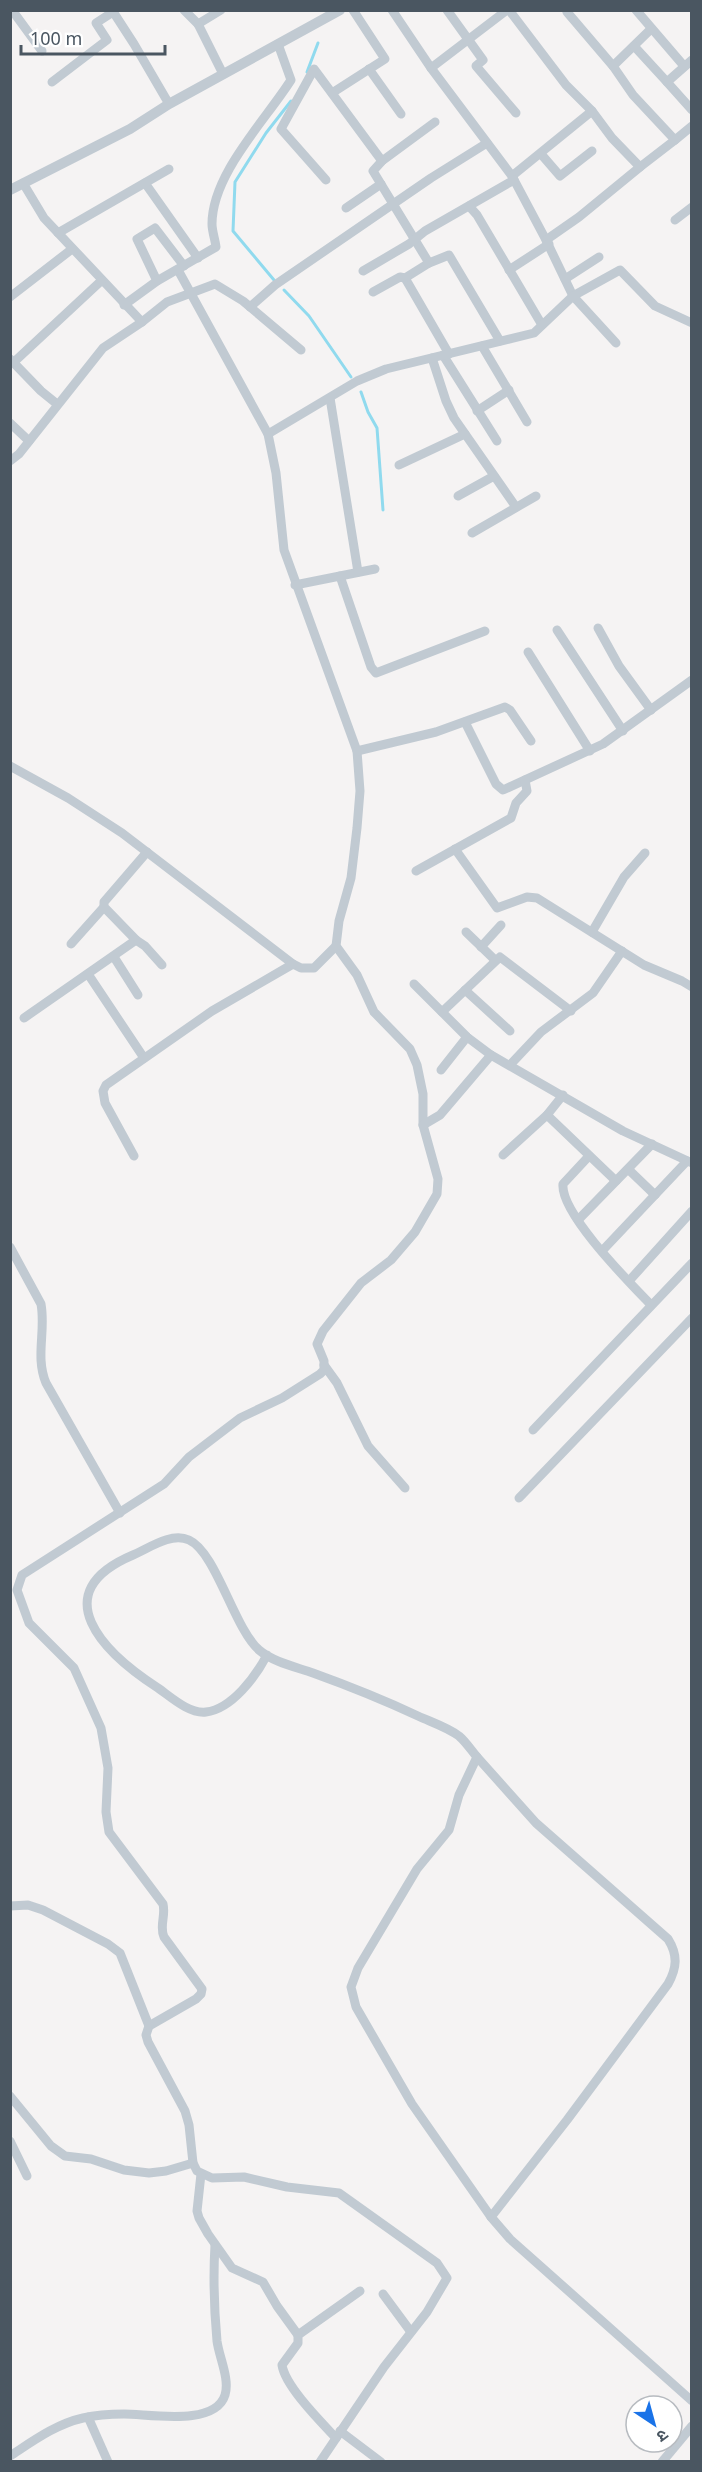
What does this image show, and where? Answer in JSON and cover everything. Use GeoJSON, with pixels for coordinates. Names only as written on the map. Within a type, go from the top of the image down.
{"type":"FeatureCollection","features":[{"type":"Feature","properties":{"kind":"street"},"geometry":{"type":"LineString","coordinates":[[12,10],[42,51]]}},
{"type":"Feature","properties":{"kind":"street"},"geometry":{"type":"LineString","coordinates":[[184,10],[198,24],[223,74]]}},
{"type":"Feature","properties":{"kind":"street"},"geometry":{"type":"LineString","coordinates":[[198,24],[221,10]]}},
{"type":"Feature","properties":{"kind":"street"},"geometry":{"type":"LineString","coordinates":[[10,190],[130,129],[169,104],[340,10]]}},
{"type":"Feature","properties":{"kind":"street"},"geometry":{"type":"LineString","coordinates":[[332,93],[385,59],[353,10]]}},
{"type":"Feature","properties":{"kind":"street"},"geometry":{"type":"LineString","coordinates":[[392,10],[431,68],[513,178],[573,296],[615,343]]}},
{"type":"Feature","properties":{"kind":"street"},"geometry":{"type":"LineString","coordinates":[[447,10],[483,60],[476,66],[516,113]]}},
{"type":"Feature","properties":{"kind":"street"},"geometry":{"type":"LineString","coordinates":[[431,68],[508,10],[566,84],[640,167]]}},
{"type":"Feature","properties":{"kind":"street"},"geometry":{"type":"LineString","coordinates":[[569,10],[567,12],[574,22],[613,66],[633,95],[675,140]]}},
{"type":"Feature","properties":{"kind":"street"},"geometry":{"type":"LineString","coordinates":[[52,82],[107,40],[96,23],[112,11],[169,104]]}},
{"type":"Feature","properties":{"kind":"street"},"geometry":{"type":"LineString","coordinates":[[639,12],[684,66]]}},
{"type":"Feature","properties":{"kind":"street"},"geometry":{"type":"LineString","coordinates":[[613,66],[651,29]]}},
{"type":"Feature","properties":{"kind":"street"},"geometry":{"type":"LineString","coordinates":[[124,305],[157,281],[216,247],[212,224],[219,186],[239,152],[291,80],[278,44]]}},
{"type":"Feature","properties":{"kind":"street"},"geometry":{"type":"LineString","coordinates":[[634,46],[692,110]]}},
{"type":"Feature","properties":{"kind":"street"},"geometry":{"type":"LineString","coordinates":[[668,82],[692,60]]}},
{"type":"Feature","properties":{"kind":"street"},"geometry":{"type":"LineString","coordinates":[[326,180],[281,129],[314,69],[382,161]]}},
{"type":"Feature","properties":{"kind":"street"},"geometry":{"type":"LineString","coordinates":[[369,69],[401,114]]}},
{"type":"Feature","properties":{"kind":"street"},"geometry":{"type":"LineString","coordinates":[[363,271],[513,178],[574,123],[592,111]]}},
{"type":"Feature","properties":{"kind":"street"},"geometry":{"type":"LineString","coordinates":[[429,263],[374,171],[382,161],[435,122]]}},
{"type":"Feature","properties":{"kind":"street"},"geometry":{"type":"LineString","coordinates":[[509,270],[692,126]]}},
{"type":"Feature","properties":{"kind":"street"},"geometry":{"type":"LineString","coordinates":[[250,307],[275,285],[487,143]]}},
{"type":"Feature","properties":{"kind":"street"},"geometry":{"type":"LineString","coordinates":[[541,154],[560,176],[592,151]]}},
{"type":"Feature","properties":{"kind":"street"},"geometry":{"type":"LineString","coordinates":[[58,233],[169,169]]}},
{"type":"Feature","properties":{"kind":"street"},"geometry":{"type":"LineString","coordinates":[[23,183],[44,219],[142,322]]}},
{"type":"Feature","properties":{"kind":"street"},"geometry":{"type":"LineString","coordinates":[[145,183],[198,258]]}},
{"type":"Feature","properties":{"kind":"street"},"geometry":{"type":"LineString","coordinates":[[346,208],[381,184]]}},
{"type":"Feature","properties":{"kind":"street"},"geometry":{"type":"LineString","coordinates":[[469,206],[477,215],[542,325]]}},
{"type":"Feature","properties":{"kind":"street"},"geometry":{"type":"LineString","coordinates":[[675,220],[692,207]]}},
{"type":"Feature","properties":{"kind":"street"},"geometry":{"type":"LineString","coordinates":[[10,766],[95,815],[301,969],[314,968],[336,946],[339,921],[351,878],[356,838],[360,790],[357,751],[284,550],[276,473],[268,434],[190,293],[181,268],[155,228],[137,239],[157,281]]}},
{"type":"Feature","properties":{"kind":"street"},"geometry":{"type":"LineString","coordinates":[[10,297],[72,249]]}},
{"type":"Feature","properties":{"kind":"street"},"geometry":{"type":"LineString","coordinates":[[373,292],[400,277],[405,278],[429,263],[450,255],[500,341]]}},
{"type":"Feature","properties":{"kind":"street"},"geometry":{"type":"LineString","coordinates":[[565,279],[599,257]]}},
{"type":"Feature","properties":{"kind":"street"},"geometry":{"type":"LineString","coordinates":[[268,434],[357,381],[386,369],[534,333],[573,296],[620,270],[655,306],[692,323]]}},
{"type":"Feature","properties":{"kind":"street"},"geometry":{"type":"LineString","coordinates":[[405,278],[477,411],[497,441]]}},
{"type":"Feature","properties":{"kind":"street"},"geometry":{"type":"LineString","coordinates":[[10,376],[14,363],[101,281]]}},
{"type":"Feature","properties":{"kind":"street"},"geometry":{"type":"LineString","coordinates":[[10,460],[19,454],[103,348],[167,302],[190,293],[215,284],[250,307],[302,350]]}},
{"type":"Feature","properties":{"kind":"street"},"geometry":{"type":"LineString","coordinates":[[482,346],[528,422]]}},
{"type":"Feature","properties":{"kind":"street"},"geometry":{"type":"LineString","coordinates":[[432,358],[446,401],[465,434],[516,507]]}},
{"type":"Feature","properties":{"kind":"street"},"geometry":{"type":"LineString","coordinates":[[14,363],[57,404]]}},
{"type":"Feature","properties":{"kind":"street"},"geometry":{"type":"LineString","coordinates":[[477,411],[509,390]]}},
{"type":"Feature","properties":{"kind":"street"},"geometry":{"type":"LineString","coordinates":[[330,398],[358,572]]}},
{"type":"Feature","properties":{"kind":"street"},"geometry":{"type":"LineString","coordinates":[[10,423],[29,441]]}},
{"type":"Feature","properties":{"kind":"street"},"geometry":{"type":"LineString","coordinates":[[399,465],[465,434]]}},
{"type":"Feature","properties":{"kind":"street"},"geometry":{"type":"LineString","coordinates":[[458,496],[494,476]]}},
{"type":"Feature","properties":{"kind":"street"},"geometry":{"type":"LineString","coordinates":[[472,533],[536,496]]}},
{"type":"Feature","properties":{"kind":"street"},"geometry":{"type":"LineString","coordinates":[[295,585],[375,569]]}},
{"type":"Feature","properties":{"kind":"street"},"geometry":{"type":"LineString","coordinates":[[340,576],[373,670],[379,673],[409,659],[485,631]]}},
{"type":"Feature","properties":{"kind":"street"},"geometry":{"type":"LineString","coordinates":[[598,628],[619,666],[651,710]]}},
{"type":"Feature","properties":{"kind":"street"},"geometry":{"type":"LineString","coordinates":[[557,630],[622,731]]}},
{"type":"Feature","properties":{"kind":"street"},"geometry":{"type":"LineString","coordinates":[[528,652],[590,751]]}},
{"type":"Feature","properties":{"kind":"street"},"geometry":{"type":"LineString","coordinates":[[465,722],[498,787],[502,790],[590,751],[622,731],[692,680]]}},
{"type":"Feature","properties":{"kind":"street"},"geometry":{"type":"LineString","coordinates":[[357,751],[436,732],[506,707],[531,741]]}},
{"type":"Feature","properties":{"kind":"street"},"geometry":{"type":"LineString","coordinates":[[416,871],[511,818],[516,802],[527,791],[525,780]]}},
{"type":"Feature","properties":{"kind":"street"},"geometry":{"type":"LineString","coordinates":[[455,849],[496,908],[532,896],[649,968],[692,987]]}},
{"type":"Feature","properties":{"kind":"street"},"geometry":{"type":"LineString","coordinates":[[70,944],[104,908],[106,900],[147,852]]}},
{"type":"Feature","properties":{"kind":"street"},"geometry":{"type":"LineString","coordinates":[[592,932],[620,883],[645,853]]}},
{"type":"Feature","properties":{"kind":"street"},"geometry":{"type":"LineString","coordinates":[[104,908],[136,940],[150,950],[162,965]]}},
{"type":"Feature","properties":{"kind":"street"},"geometry":{"type":"LineString","coordinates":[[481,947],[501,926]]}},
{"type":"Feature","properties":{"kind":"street"},"geometry":{"type":"LineString","coordinates":[[466,932],[495,960]]}},
{"type":"Feature","properties":{"kind":"street"},"geometry":{"type":"LineString","coordinates":[[24,1017],[136,940]]}},
{"type":"Feature","properties":{"kind":"street"},"geometry":{"type":"LineString","coordinates":[[336,946],[357,975],[374,1012],[410,1049],[417,1065],[438,1179],[437,1194],[415,1233],[391,1260],[361,1283],[323,1331],[318,1344],[318,1350],[324,1363],[337,1383],[368,1446],[405,1488]]}},
{"type":"Feature","properties":{"kind":"street"},"geometry":{"type":"LineString","coordinates":[[510,1064],[541,1032],[596,990],[622,951]]}},
{"type":"Feature","properties":{"kind":"street"},"geometry":{"type":"LineString","coordinates":[[114,957],[138,994]]}},
{"type":"Feature","properties":{"kind":"street"},"geometry":{"type":"LineString","coordinates":[[442,1012],[500,957],[571,1011]]}},
{"type":"Feature","properties":{"kind":"street"},"geometry":{"type":"LineString","coordinates":[[134,1156],[105,1103],[103,1090],[113,1079],[235,997],[293,964]]}},
{"type":"Feature","properties":{"kind":"street"},"geometry":{"type":"LineString","coordinates":[[88,974],[144,1058]]}},
{"type":"Feature","properties":{"kind":"street"},"geometry":{"type":"LineString","coordinates":[[414,984],[466,1037],[491,1055],[623,1131],[689,1162],[602,1251]]}},
{"type":"Feature","properties":{"kind":"street"},"geometry":{"type":"LineString","coordinates":[[465,990],[510,1031]]}},
{"type":"Feature","properties":{"kind":"street"},"geometry":{"type":"LineString","coordinates":[[441,1070],[466,1037]]}},
{"type":"Feature","properties":{"kind":"street"},"geometry":{"type":"LineString","coordinates":[[429,1122],[491,1055]]}},
{"type":"Feature","properties":{"kind":"street"},"geometry":{"type":"LineString","coordinates":[[502,1155],[547,1115],[563,1095]]}},
{"type":"Feature","properties":{"kind":"street"},"geometry":{"type":"LineString","coordinates":[[547,1115],[616,1181]]}},
{"type":"Feature","properties":{"kind":"street"},"geometry":{"type":"LineString","coordinates":[[578,1220],[652,1144]]}},
{"type":"Feature","properties":{"kind":"street"},"geometry":{"type":"LineString","coordinates":[[590,1156],[562,1187],[571,1212],[602,1251],[651,1305]]}},
{"type":"Feature","properties":{"kind":"street"},"geometry":{"type":"LineString","coordinates":[[628,1169],[655,1195]]}},
{"type":"Feature","properties":{"kind":"street"},"geometry":{"type":"LineString","coordinates":[[629,1281],[692,1211]]}},
{"type":"Feature","properties":{"kind":"street"},"geometry":{"type":"LineString","coordinates":[[10,1247],[41,1304],[43,1314],[39,1360],[45,1383],[120,1513]]}},
{"type":"Feature","properties":{"kind":"street"},"geometry":{"type":"LineString","coordinates":[[532,1430],[692,1263]]}},
{"type":"Feature","properties":{"kind":"street"},"geometry":{"type":"LineString","coordinates":[[519,1498],[692,1317]]}},
{"type":"Feature","properties":{"kind":"street"},"geometry":{"type":"LineString","coordinates":[[149,2026],[196,1999],[202,1989],[164,1937],[161,1928],[165,1910],[160,1898],[109,1832],[106,1812],[108,1768],[101,1728],[74,1668],[29,1623],[17,1590],[22,1575],[164,1484],[189,1457],[240,1418],[291,1393],[320,1374],[324,1363]]}},
{"type":"Feature","properties":{"kind":"street"},"geometry":{"type":"LineString","coordinates":[[267,1655],[258,1672],[242,1690],[218,1708],[209,1712],[195,1711],[132,1671],[112,1653],[99,1635],[88,1612],[86,1602],[94,1580],[118,1561],[172,1538],[190,1540],[208,1562],[253,1644],[267,1655],[374,1696],[451,1731],[477,1756],[536,1823],[668,1939],[675,1950],[676,1965],[668,1984],[567,2120],[491,2217]]}},
{"type":"Feature","properties":{"kind":"street"},"geometry":{"type":"LineString","coordinates":[[477,1756],[459,1795],[451,1826],[444,1838],[417,1869],[357,1968],[351,1987],[356,2007],[412,2104],[491,2217],[510,2239],[692,2401]]}},
{"type":"Feature","properties":{"kind":"street"},"geometry":{"type":"LineString","coordinates":[[10,1906],[28,1905],[43,1910],[108,1944],[120,1953],[149,2026],[146,2035],[148,2042],[185,2111],[189,2125],[193,2163],[201,2174],[212,2178],[244,2178],[287,2187],[339,2193],[436,2263],[447,2278],[427,2312],[320,2462]]}},
{"type":"Feature","properties":{"kind":"street"},"geometry":{"type":"LineString","coordinates":[[10,2096],[51,2146],[65,2156],[91,2158],[124,2170],[149,2173],[166,2171],[193,2163]]}},
{"type":"Feature","properties":{"kind":"street"},"geometry":{"type":"LineString","coordinates":[[10,2141],[27,2176]]}},
{"type":"Feature","properties":{"kind":"street"},"geometry":{"type":"LineString","coordinates":[[201,2174],[198,2199],[199,2218],[215,2245],[232,2268],[263,2283],[298,2335],[298,2343],[284,2361],[283,2369],[307,2407],[338,2434],[381,2462]]}},
{"type":"Feature","properties":{"kind":"street"},"geometry":{"type":"LineString","coordinates":[[10,2456],[68,2422],[88,2417],[123,2414],[193,2416],[211,2411],[221,2403],[226,2393],[226,2382],[218,2349],[214,2311],[215,2245]]}},
{"type":"Feature","properties":{"kind":"street"},"geometry":{"type":"LineString","coordinates":[[298,2335],[360,2291]]}},
{"type":"Feature","properties":{"kind":"street"},"geometry":{"type":"LineString","coordinates":[[383,2294],[411,2332]]}},
{"type":"Feature","properties":{"kind":"street"},"geometry":{"type":"LineString","coordinates":[[88,2417],[108,2462]]}},
{"type":"Feature","properties":{"kind":"street"},"geometry":{"type":"LineString","coordinates":[[662,2462],[692,2426]]}},
{"type":"Feature","properties":{"kind":"waterway"},"geometry":{"type":"LineString","coordinates":[[307,72],[318,43]]}},
{"type":"Feature","properties":{"kind":"waterway"},"geometry":{"type":"LineString","coordinates":[[274,280],[233,231],[235,182],[266,133],[291,101]]}},
{"type":"Feature","properties":{"kind":"waterway"},"geometry":{"type":"LineString","coordinates":[[284,290],[309,316],[351,377]]}},
{"type":"Feature","properties":{"kind":"waterway"},"geometry":{"type":"LineString","coordinates":[[361,392],[377,428],[383,510]]}}]}
